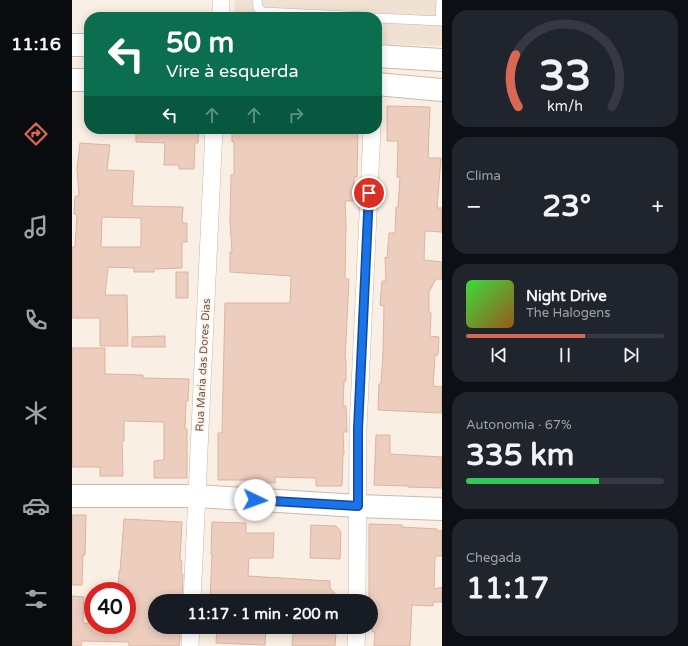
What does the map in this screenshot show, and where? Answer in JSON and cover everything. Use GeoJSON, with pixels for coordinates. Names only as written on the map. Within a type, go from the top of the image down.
{"type":"FeatureCollection","features":[{"type":"Feature","properties":{"kind":"street"},"geometry":{"type":"LineString","coordinates":[[221,0],[221,12]]}},
{"type":"Feature","properties":{"kind":"street"},"geometry":{"type":"LineString","coordinates":[[72,45],[84,45]]}},
{"type":"Feature","properties":{"kind":"street"},"geometry":{"type":"LineString","coordinates":[[382,56],[442,60]]}},
{"type":"Feature","properties":{"kind":"street"},"geometry":{"type":"LineString","coordinates":[[72,80],[84,80]]}},
{"type":"Feature","properties":{"kind":"street"},"geometry":{"type":"LineString","coordinates":[[382,84],[442,90]]}},
{"type":"Feature","properties":{"kind":"street","name":"Rua Maria das Dores Dias"},"geometry":{"type":"LineString","coordinates":[[192,594],[214,134]]}},
{"type":"Feature","properties":{"kind":"street"},"geometry":{"type":"LineString","coordinates":[[357,594],[358,429],[372,134]]}},
{"type":"Feature","properties":{"kind":"street"},"geometry":{"type":"LineString","coordinates":[[72,496],[197,496],[358,506],[442,509]]}},
{"type":"Feature","properties":{"kind":"street"},"geometry":{"type":"LineString","coordinates":[[190,646],[191,634]]}},
{"type":"Feature","properties":{"kind":"street"},"geometry":{"type":"LineString","coordinates":[[356,634],[356,646]]}},
{"type":"Feature","properties":{"kind":"lane"},"geometry":{"type":"LineString","coordinates":[[257,0],[258,8],[263,12]]}},
{"type":"Feature","properties":{"kind":"lane"},"geometry":{"type":"LineString","coordinates":[[382,18],[441,21],[441,0]]}},
{"type":"Feature","properties":{"kind":"shaded area"},"geometry":{"type":"Polygon","coordinates":[[[235,0],[442,0],[442,46],[382,44],[382,12],[234,12],[235,0]]]}},
{"type":"Feature","properties":{"kind":"building"},"geometry":{"type":"Polygon","coordinates":[[[387,106],[430,107],[428,158],[441,158],[437,208],[442,208],[442,232],[425,231],[424,260],[442,262],[442,279],[436,279],[429,292],[429,313],[431,313],[430,336],[439,337],[438,355],[435,355],[433,386],[442,387],[442,413],[378,410],[379,384],[381,384],[383,352],[384,306],[380,305],[382,281],[386,281],[385,257],[387,258],[389,233],[395,233],[396,207],[398,207],[400,177],[397,177],[398,141],[387,141],[387,106]]]}},
{"type":"Feature","properties":{"kind":"building"},"geometry":{"type":"Polygon","coordinates":[[[136,134],[199,134],[198,143],[195,143],[194,169],[179,169],[179,165],[164,165],[165,143],[136,142],[136,134]]]}},
{"type":"Feature","properties":{"kind":"building"},"geometry":{"type":"Polygon","coordinates":[[[232,134],[358,134],[357,177],[354,177],[354,201],[345,201],[345,279],[349,279],[345,359],[346,381],[344,381],[343,406],[346,406],[347,432],[343,432],[344,454],[342,486],[316,486],[316,478],[275,477],[275,483],[251,482],[251,480],[218,480],[218,433],[222,433],[225,303],[290,303],[291,276],[230,272],[230,252],[232,252],[230,222],[231,175],[234,175],[234,142],[232,142],[232,134]]]}},
{"type":"Feature","properties":{"kind":"building"},"geometry":{"type":"Polygon","coordinates":[[[80,143],[110,145],[107,170],[134,171],[132,206],[183,207],[182,223],[187,223],[187,242],[182,242],[182,268],[154,269],[154,272],[134,272],[134,268],[108,267],[105,295],[127,295],[128,346],[100,346],[100,318],[72,318],[72,247],[75,247],[77,215],[74,214],[75,196],[79,196],[77,169],[80,143]],[[102,217],[101,247],[141,247],[141,218],[102,217]]]}},
{"type":"Feature","properties":{"kind":"building"},"geometry":{"type":"Polygon","coordinates":[[[176,272],[188,272],[188,298],[176,298],[176,272]]]}},
{"type":"Feature","properties":{"kind":"building"},"geometry":{"type":"Polygon","coordinates":[[[165,336],[165,347],[132,347],[132,337],[165,336]]]}},
{"type":"Feature","properties":{"kind":"building"},"geometry":{"type":"Polygon","coordinates":[[[72,348],[105,348],[105,374],[143,375],[143,378],[189,379],[188,401],[186,401],[185,429],[187,429],[187,478],[154,478],[154,461],[164,460],[164,422],[124,421],[124,441],[122,441],[123,476],[100,476],[100,467],[72,467],[72,348]]]}},
{"type":"Feature","properties":{"kind":"building"},"geometry":{"type":"Polygon","coordinates":[[[376,435],[390,435],[390,454],[442,457],[442,488],[374,485],[376,435]]]}},
{"type":"Feature","properties":{"kind":"building"},"geometry":{"type":"Polygon","coordinates":[[[72,515],[86,515],[85,555],[83,555],[82,585],[72,585],[72,515]]]}},
{"type":"Feature","properties":{"kind":"building"},"geometry":{"type":"Polygon","coordinates":[[[124,519],[182,522],[180,561],[182,561],[181,574],[183,574],[182,594],[148,594],[148,634],[180,634],[179,646],[129,646],[129,642],[82,641],[81,646],[72,646],[72,596],[84,597],[84,634],[136,634],[136,582],[118,582],[124,519]]]}},
{"type":"Feature","properties":{"kind":"building"},"geometry":{"type":"Polygon","coordinates":[[[212,522],[246,523],[246,533],[274,533],[273,558],[249,558],[248,576],[330,581],[330,588],[335,594],[210,594],[212,522]]]}},
{"type":"Feature","properties":{"kind":"building"},"geometry":{"type":"Polygon","coordinates":[[[369,524],[402,525],[402,527],[437,529],[437,531],[442,531],[442,556],[435,556],[434,589],[442,587],[442,602],[433,602],[433,606],[412,605],[410,646],[374,646],[375,634],[378,634],[378,594],[369,594],[369,524]]]}},
{"type":"Feature","properties":{"kind":"building"},"geometry":{"type":"Polygon","coordinates":[[[311,525],[336,526],[341,532],[340,559],[310,558],[311,525]]]}},
{"type":"Feature","properties":{"kind":"building"},"geometry":{"type":"Polygon","coordinates":[[[217,634],[266,634],[265,645],[216,643],[217,634]]]}},
{"type":"Feature","properties":{"kind":"building"},"geometry":{"type":"Polygon","coordinates":[[[293,634],[336,634],[335,646],[292,646],[293,634]]]}},
{"type":"Feature","properties":{"kind":"route"},"geometry":{"type":"LineString","coordinates":[[255,500],[358,506],[358,429],[369,193]]}}]}
